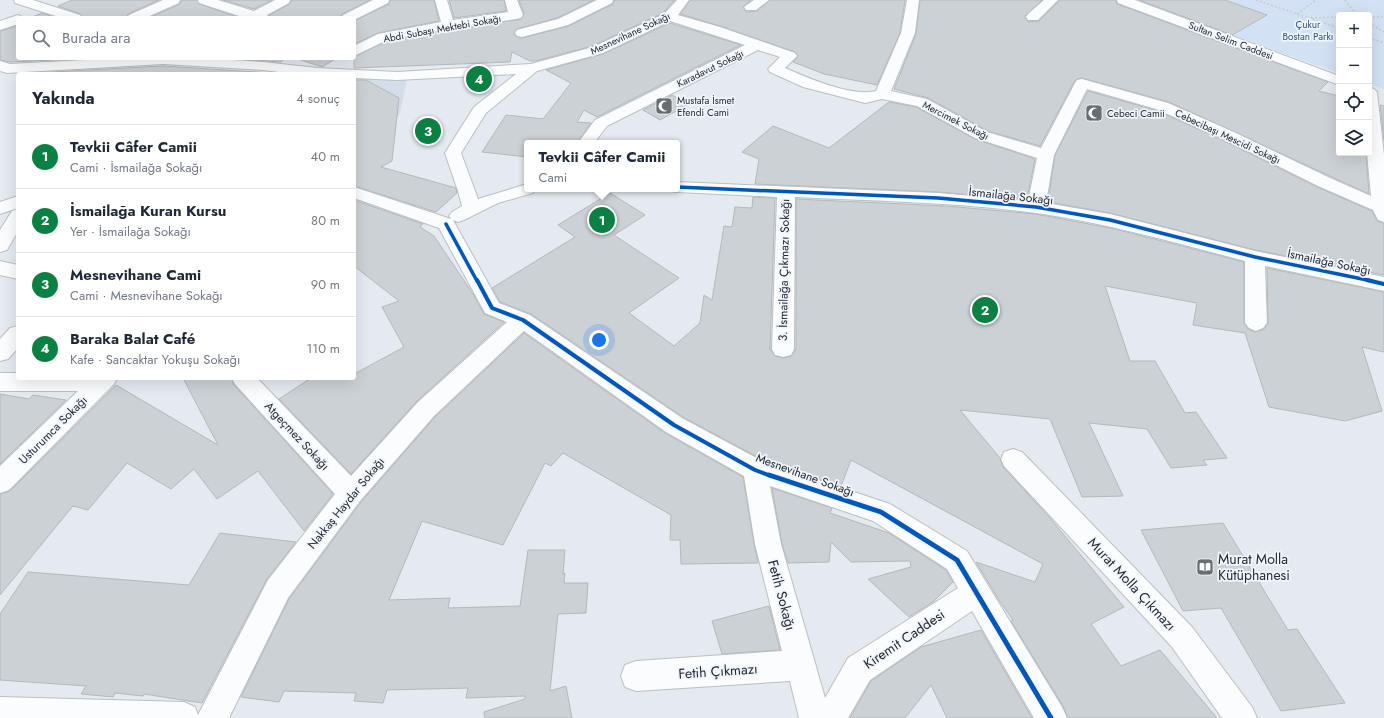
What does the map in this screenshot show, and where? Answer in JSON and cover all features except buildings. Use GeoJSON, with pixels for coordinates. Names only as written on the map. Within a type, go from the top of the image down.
{"type":"FeatureCollection","features":[{"type":"Feature","properties":{"kind":"street"},"geometry":{"type":"LineString","coordinates":[[20,0],[69,16]]}},
{"type":"Feature","properties":{"kind":"street"},"geometry":{"type":"LineString","coordinates":[[27,16],[67,0]]}},
{"type":"Feature","properties":{"kind":"street"},"geometry":{"type":"LineString","coordinates":[[138,16],[174,0]]}},
{"type":"Feature","properties":{"kind":"street"},"geometry":{"type":"LineString","coordinates":[[204,0],[254,16]]}},
{"type":"Feature","properties":{"kind":"street"},"geometry":{"type":"LineString","coordinates":[[259,16],[284,0]]}},
{"type":"Feature","properties":{"kind":"street"},"geometry":{"type":"LineString","coordinates":[[352,16],[383,0]]}},
{"type":"Feature","properties":{"kind":"street"},"geometry":{"type":"LineString","coordinates":[[441,0],[448,25]]}},
{"type":"Feature","properties":{"kind":"street","name":"Abdi Subaşı Mektebi Sokağı"},"geometry":{"type":"LineString","coordinates":[[356,51],[384,37],[448,25],[516,15],[511,0]]}},
{"type":"Feature","properties":{"kind":"street"},"geometry":{"type":"LineString","coordinates":[[522,33],[563,22],[607,0]]}},
{"type":"Feature","properties":{"kind":"street","name":"Mesnevihane Sokağı"},"geometry":{"type":"LineString","coordinates":[[470,208],[468,191],[453,153],[480,110],[532,68],[598,50],[669,17],[679,7],[683,0]]}},
{"type":"Feature","properties":{"kind":"street"},"geometry":{"type":"LineString","coordinates":[[751,7],[763,0]]}},
{"type":"Feature","properties":{"kind":"street"},"geometry":{"type":"LineString","coordinates":[[882,94],[908,33],[912,0]]}},
{"type":"Feature","properties":{"kind":"street"},"geometry":{"type":"LineString","coordinates":[[1033,17],[1052,0]]}},
{"type":"Feature","properties":{"kind":"street","name":"Sultan Selim Caddesi"},"geometry":{"type":"LineString","coordinates":[[1123,0],[1336,80]]}},
{"type":"Feature","properties":{"kind":"street","name":"Mercimek Sokağı"},"geometry":{"type":"LineString","coordinates":[[669,17],[715,30],[790,56],[775,69],[808,84],[865,98],[882,94],[922,102],[981,135],[1046,155]]}},
{"type":"Feature","properties":{"kind":"street"},"geometry":{"type":"LineString","coordinates":[[0,26],[16,21]]}},
{"type":"Feature","properties":{"kind":"street"},"geometry":{"type":"LineString","coordinates":[[361,32],[384,37]]}},
{"type":"Feature","properties":{"kind":"street","name":"Karadavut Sokağı"},"geometry":{"type":"LineString","coordinates":[[588,140],[601,123],[756,45]]}},
{"type":"Feature","properties":{"kind":"street"},"geometry":{"type":"LineString","coordinates":[[3,67],[28,60]]}},
{"type":"Feature","properties":{"kind":"street"},"geometry":{"type":"LineString","coordinates":[[3,67],[145,60]]}},
{"type":"Feature","properties":{"kind":"street"},"geometry":{"type":"LineString","coordinates":[[179,60],[263,66],[317,72],[337,60]]}},
{"type":"Feature","properties":{"kind":"street"},"geometry":{"type":"LineString","coordinates":[[356,74],[397,76],[468,73],[532,68]]}},
{"type":"Feature","properties":{"kind":"street","name":"Cebecibaşı Mescidi Sokağı"},"geometry":{"type":"LineString","coordinates":[[1036,207],[1046,155],[1082,83],[1162,106],[1230,136],[1382,211]]}},
{"type":"Feature","properties":{"kind":"street"},"geometry":{"type":"LineString","coordinates":[[1372,93],[1384,97]]}},
{"type":"Feature","properties":{"kind":"street"},"geometry":{"type":"LineString","coordinates":[[1372,119],[1382,211]]}},
{"type":"Feature","properties":{"kind":"street","name":"İsmailağa Sokağı"},"geometry":{"type":"LineString","coordinates":[[680,187],[938,198],[1036,207],[1110,220],[1255,257],[1384,284]]}},
{"type":"Feature","properties":{"kind":"street"},"geometry":{"type":"LineString","coordinates":[[356,193],[446,224],[470,208],[516,191],[524,190]]}},
{"type":"Feature","properties":{"kind":"street","name":"3. İsmailağa Çıkmazı Sokağı"},"geometry":{"type":"LineString","coordinates":[[783,349],[786,192]]}},
{"type":"Feature","properties":{"kind":"street"},"geometry":{"type":"LineString","coordinates":[[0,208],[16,203]]}},
{"type":"Feature","properties":{"kind":"street"},"geometry":{"type":"LineString","coordinates":[[0,246],[16,218]]}},
{"type":"Feature","properties":{"kind":"street","name":"Mesnevihane Sokağı"},"geometry":{"type":"LineString","coordinates":[[446,224],[492,308],[523,320],[674,424],[755,470],[880,512],[957,560],[1051,718]]}},
{"type":"Feature","properties":{"kind":"street"},"geometry":{"type":"LineString","coordinates":[[1255,257],[1256,323]]}},
{"type":"Feature","properties":{"kind":"street"},"geometry":{"type":"LineString","coordinates":[[0,268],[16,272]]}},
{"type":"Feature","properties":{"kind":"street","name":"Nakkaş Haydar Sokağı"},"geometry":{"type":"LineString","coordinates":[[213,718],[278,589],[351,493],[426,409],[523,320]]}},
{"type":"Feature","properties":{"kind":"street"},"geometry":{"type":"LineString","coordinates":[[0,354],[16,336]]}},
{"type":"Feature","properties":{"kind":"street"},"geometry":{"type":"LineString","coordinates":[[0,382],[104,380]]}},
{"type":"Feature","properties":{"kind":"street","name":"Usturumca Sokağı"},"geometry":{"type":"LineString","coordinates":[[0,482],[104,380]]}},
{"type":"Feature","properties":{"kind":"street","name":"Atgeçmez Sokağı"},"geometry":{"type":"LineString","coordinates":[[245,380],[351,493]]}},
{"type":"Feature","properties":{"kind":"street","name":"Murat Molla Çıkmazı"},"geometry":{"type":"LineString","coordinates":[[1013,459],[1182,637],[1241,718]]}},
{"type":"Feature","properties":{"kind":"street","name":"Fetih Sokağı"},"geometry":{"type":"LineString","coordinates":[[755,470],[768,544],[815,718]]}},
{"type":"Feature","properties":{"kind":"street","name":"Kiremit Caddesi"},"geometry":{"type":"LineString","coordinates":[[831,718],[859,669],[976,592]]}},
{"type":"Feature","properties":{"kind":"street","name":"Fetih Çıkmazı"},"geometry":{"type":"LineString","coordinates":[[636,676],[800,665]]}},
{"type":"Feature","properties":{"kind":"street"},"geometry":{"type":"LineString","coordinates":[[0,713],[184,718]]}},
{"type":"Feature","properties":{"kind":"path"},"geometry":{"type":"LineString","coordinates":[[1256,0],[1336,27]]}},
{"type":"Feature","properties":{"kind":"path"},"geometry":{"type":"LineString","coordinates":[[1297,14],[1316,0]]}},
{"type":"Feature","properties":{"kind":"path"},"geometry":{"type":"LineString","coordinates":[[1345,0],[1355,12]]}},
{"type":"Feature","properties":{"kind":"path"},"geometry":{"type":"LineString","coordinates":[[1309,18],[1336,17]]}},
{"type":"Feature","properties":{"kind":"path"},"geometry":{"type":"LineString","coordinates":[[1372,17],[1384,17]]}},
{"type":"Feature","properties":{"kind":"path"},"geometry":{"type":"LineString","coordinates":[[1372,25],[1384,32]]}},
{"type":"Feature","properties":{"kind":"path"},"geometry":{"type":"LineString","coordinates":[[1372,39],[1384,43]]}},
{"type":"Feature","properties":{"kind":"shaded area"},"geometry":{"type":"Polygon","coordinates":[[[356,78],[407,79],[400,113],[379,148],[356,147],[356,78]]]}},
{"type":"Feature","properties":{"kind":"green space","name":"Çukur Bostan Parkı"},"geometry":{"type":"Polygon","coordinates":[[[1140,0],[1384,0],[1384,89],[1372,85],[1372,12],[1336,12],[1336,72],[1137,2],[1140,0]]]}},
{"type":"Feature","properties":{"kind":"cycle path"},"geometry":{"type":"LineString","coordinates":[[680,187],[938,198],[1036,207],[1110,220],[1255,257],[1384,284]]}},
{"type":"Feature","properties":{"kind":"cycle path"},"geometry":{"type":"LineString","coordinates":[[446,224],[492,308],[523,320],[674,425],[755,470],[881,512],[957,560],[1051,718]]}},
{"type":"Feature","properties":{"kind":"place","name":"Baraka Balat Café"},"geometry":{"type":"Point","coordinates":[479,79]}},
{"type":"Feature","properties":{"kind":"place","name":"Mustafa İsmet Efendi Cami"},"geometry":{"type":"Point","coordinates":[664,106]}},
{"type":"Feature","properties":{"kind":"place","name":"Cebeci Camii"},"geometry":{"type":"Point","coordinates":[1094,113]}},
{"type":"Feature","properties":{"kind":"place","name":"Mesnevihane Cami"},"geometry":{"type":"Point","coordinates":[428,131]}},
{"type":"Feature","properties":{"kind":"place","name":"Tevkii Câfer Camii"},"geometry":{"type":"Point","coordinates":[602,220]}},
{"type":"Feature","properties":{"kind":"place","name":"İsmailağa Kuran Kursu"},"geometry":{"type":"Point","coordinates":[985,310]}},
{"type":"Feature","properties":{"kind":"place","name":"Murat Molla Kütüphanesi"},"geometry":{"type":"Point","coordinates":[1205,567]}}]}
